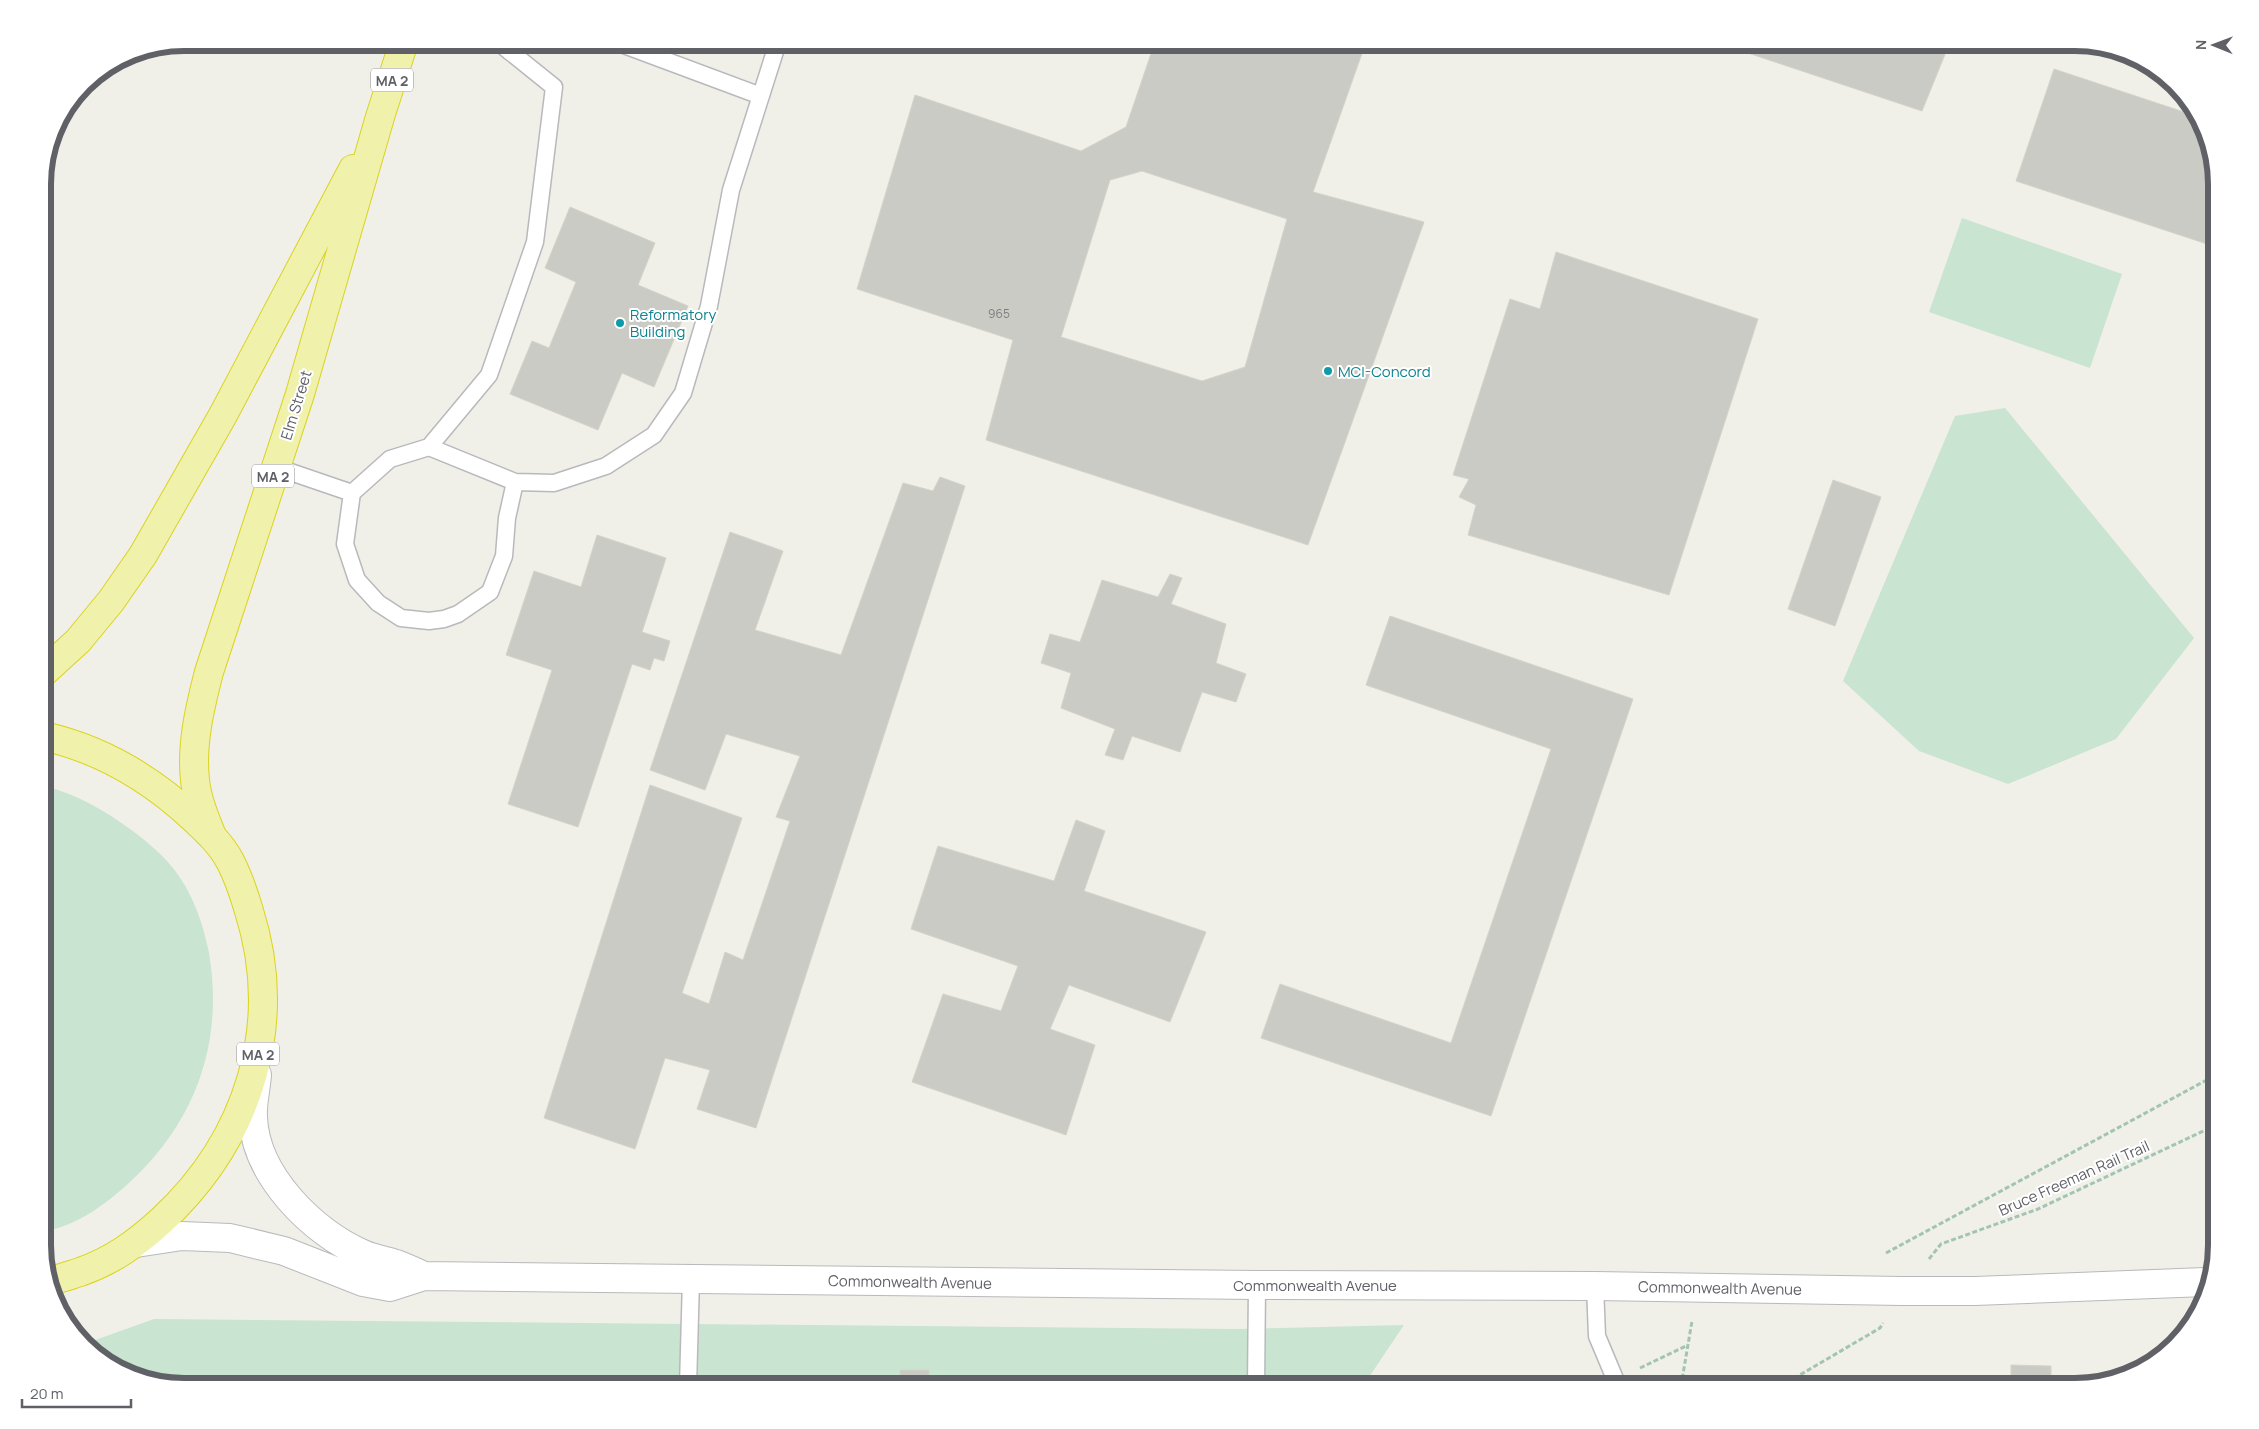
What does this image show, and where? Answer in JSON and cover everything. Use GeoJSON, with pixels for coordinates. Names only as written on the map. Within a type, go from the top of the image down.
{"type":"FeatureCollection","features":[{"type":"Feature","properties":{"kind":"highway","name":"Elm Street"},"geometry":{"type":"LineString","coordinates":[[212,836],[201,805],[195,780],[194,748],[199,712],[209,672],[318,333],[380,117],[401,52]]}},
{"type":"Feature","properties":{"kind":"highway","name":"Elm Street"},"geometry":{"type":"LineString","coordinates":[[52,665],[78,641],[111,602],[143,555],[231,400],[380,117]]}},
{"type":"Feature","properties":{"kind":"highway"},"geometry":{"type":"LineString","coordinates":[[52,738],[104,755],[141,776],[174,800],[212,836]]}},
{"type":"Feature","properties":{"kind":"highway","name":"MA 2"},"geometry":{"type":"LineString","coordinates":[[57,1281],[98,1266],[118,1256],[136,1243],[185,1198],[213,1163],[233,1126],[248,1090],[260,1047],[264,1004],[261,964],[254,926],[230,861],[212,836]]}},
{"type":"Feature","properties":{"kind":"street","name":"Commonwealth Avenue"},"geometry":{"type":"LineString","coordinates":[[260,1047],[253,1117],[260,1148],[277,1185],[296,1208],[333,1236],[363,1255],[397,1264],[424,1276]]}},
{"type":"Feature","properties":{"kind":"street","name":"Commonwealth Avenue"},"geometry":{"type":"LineString","coordinates":[[136,1243],[182,1236],[230,1238],[284,1251],[363,1282],[390,1287],[424,1276],[1257,1285],[1595,1286],[1902,1292],[2202,1282]]}},
{"type":"Feature","properties":{"kind":"lane"},"geometry":{"type":"LineString","coordinates":[[510,52],[554,87],[535,242],[489,375],[429,447],[390,459],[352,493],[345,544],[357,580],[378,603],[402,618],[429,621],[444,619],[458,614],[490,592],[504,556],[507,518],[515,482]]}},
{"type":"Feature","properties":{"kind":"lane"},"geometry":{"type":"LineString","coordinates":[[642,52],[761,96]]}},
{"type":"Feature","properties":{"kind":"lane"},"geometry":{"type":"LineString","coordinates":[[429,447],[515,482],[554,483],[606,466],[654,435],[683,393],[709,306],[731,190],[775,52]]}},
{"type":"Feature","properties":{"kind":"lane"},"geometry":{"type":"LineString","coordinates":[[276,467],[352,493]]}},
{"type":"Feature","properties":{"kind":"lane"},"geometry":{"type":"LineString","coordinates":[[688,1378],[690,1279]]}},
{"type":"Feature","properties":{"kind":"lane"},"geometry":{"type":"LineString","coordinates":[[1256,1378],[1257,1285]]}},
{"type":"Feature","properties":{"kind":"lane"},"geometry":{"type":"LineString","coordinates":[[1595,1286],[1597,1336],[1615,1378]]}},
{"type":"Feature","properties":{"kind":"path"},"geometry":{"type":"LineString","coordinates":[[1886,1253],[2208,1079]]}},
{"type":"Feature","properties":{"kind":"path","name":"Bruce Freeman Rail Trail"},"geometry":{"type":"LineString","coordinates":[[1902,1292],[1942,1244],[2038,1209],[2208,1129]]}},
{"type":"Feature","properties":{"kind":"path"},"geometry":{"type":"LineString","coordinates":[[1683,1378],[1689,1344],[1695,1288]]}},
{"type":"Feature","properties":{"kind":"path"},"geometry":{"type":"LineString","coordinates":[[1795,1378],[1880,1328],[1885,1320]]}},
{"type":"Feature","properties":{"kind":"path"},"geometry":{"type":"LineString","coordinates":[[1626,1378],[1689,1344]]}},
{"type":"Feature","properties":{"kind":"green space"},"geometry":{"type":"Polygon","coordinates":[[[1962,218],[2122,274],[2090,368],[1929,312],[1962,218]]]}},
{"type":"Feature","properties":{"kind":"green space"},"geometry":{"type":"Polygon","coordinates":[[[2005,408],[2194,638],[2116,739],[2008,784],[1919,751],[1843,681],[1955,416],[2005,408]]]}},
{"type":"Feature","properties":{"kind":"green space"},"geometry":{"type":"Polygon","coordinates":[[[52,788],[78,798],[120,822],[168,862],[179,876],[191,897],[204,930],[213,986],[212,1018],[208,1048],[200,1078],[188,1106],[172,1133],[153,1158],[130,1182],[111,1198],[79,1220],[52,1230],[52,788]]]}},
{"type":"Feature","properties":{"kind":"green space"},"geometry":{"type":"Polygon","coordinates":[[[154,1319],[1237,1329],[1404,1325],[1368,1378],[184,1378],[167,1377],[141,1371],[110,1355],[92,1341],[154,1319]]]}},
{"type":"Feature","properties":{"kind":"building"},"geometry":{"type":"Polygon","coordinates":[[[1152,51],[1363,51],[1313,192],[1424,222],[1308,545],[986,440],[1013,340],[857,289],[915,95],[1081,151],[1126,127],[1152,51]],[[1142,171],[1110,180],[1061,337],[1202,381],[1245,367],[1287,219],[1142,171]]]}},
{"type":"Feature","properties":{"kind":"building"},"geometry":{"type":"Polygon","coordinates":[[[1743,51],[1946,51],[1922,111],[1743,51]]]}},
{"type":"Feature","properties":{"kind":"building"},"geometry":{"type":"Polygon","coordinates":[[[2054,69],[2187,113],[2198,133],[2207,167],[2208,244],[2016,181],[2054,69]]]}},
{"type":"Feature","properties":{"kind":"building","name":"Reformatory Building"},"geometry":{"type":"Polygon","coordinates":[[[570,207],[655,243],[638,285],[688,306],[654,387],[622,373],[598,430],[510,394],[532,341],[549,348],[576,282],[545,268],[570,207]]]}},
{"type":"Feature","properties":{"kind":"building"},"geometry":{"type":"Polygon","coordinates":[[[1556,252],[1758,319],[1669,595],[1468,535],[1476,505],[1459,497],[1469,479],[1453,475],[1510,299],[1540,309],[1556,252]]]}},
{"type":"Feature","properties":{"kind":"building"},"geometry":{"type":"Polygon","coordinates":[[[940,477],[965,486],[756,1128],[697,1109],[710,1070],[665,1058],[635,1149],[544,1118],[650,785],[742,818],[682,993],[709,1004],[725,952],[743,960],[790,821],[776,817],[800,756],[726,734],[705,790],[650,770],[730,532],[783,551],[755,630],[841,655],[903,483],[933,491],[940,477]]]}},
{"type":"Feature","properties":{"kind":"building"},"geometry":{"type":"Polygon","coordinates":[[[1833,480],[1881,497],[1835,626],[1788,609],[1833,480]]]}},
{"type":"Feature","properties":{"kind":"building"},"geometry":{"type":"Polygon","coordinates":[[[597,535],[666,558],[642,632],[670,641],[664,661],[654,658],[650,670],[632,664],[578,827],[508,804],[552,670],[506,655],[534,571],[581,587],[597,535]]]}},
{"type":"Feature","properties":{"kind":"building"},"geometry":{"type":"Polygon","coordinates":[[[1170,574],[1182,578],[1171,604],[1226,624],[1216,663],[1246,674],[1236,702],[1202,692],[1180,752],[1132,736],[1123,760],[1105,755],[1115,729],[1061,708],[1071,673],[1041,663],[1050,634],[1080,642],[1102,580],[1158,597],[1170,574]]]}},
{"type":"Feature","properties":{"kind":"building"},"geometry":{"type":"Polygon","coordinates":[[[1390,616],[1633,699],[1491,1116],[1261,1038],[1280,984],[1451,1043],[1551,749],[1366,685],[1390,616]]]}},
{"type":"Feature","properties":{"kind":"building"},"geometry":{"type":"Polygon","coordinates":[[[1076,820],[1105,831],[1084,891],[1206,932],[1170,1022],[1069,985],[1050,1029],[1095,1045],[1066,1135],[912,1082],[943,994],[1001,1011],[1018,966],[911,929],[938,846],[1054,881],[1076,820]]]}},
{"type":"Feature","properties":{"kind":"building"},"geometry":{"type":"Polygon","coordinates":[[[2011,1365],[2051,1366],[2051,1378],[2011,1378],[2011,1365]]]}},
{"type":"Feature","properties":{"kind":"building"},"geometry":{"type":"Polygon","coordinates":[[[900,1370],[929,1370],[929,1378],[900,1378],[900,1370]]]}},
{"type":"Feature","properties":{"kind":"place","name":"Reformatory Building"},"geometry":{"type":"Point","coordinates":[620,323]}},
{"type":"Feature","properties":{"kind":"place","name":"MCI-Concord"},"geometry":{"type":"Point","coordinates":[1328,371]}}]}
